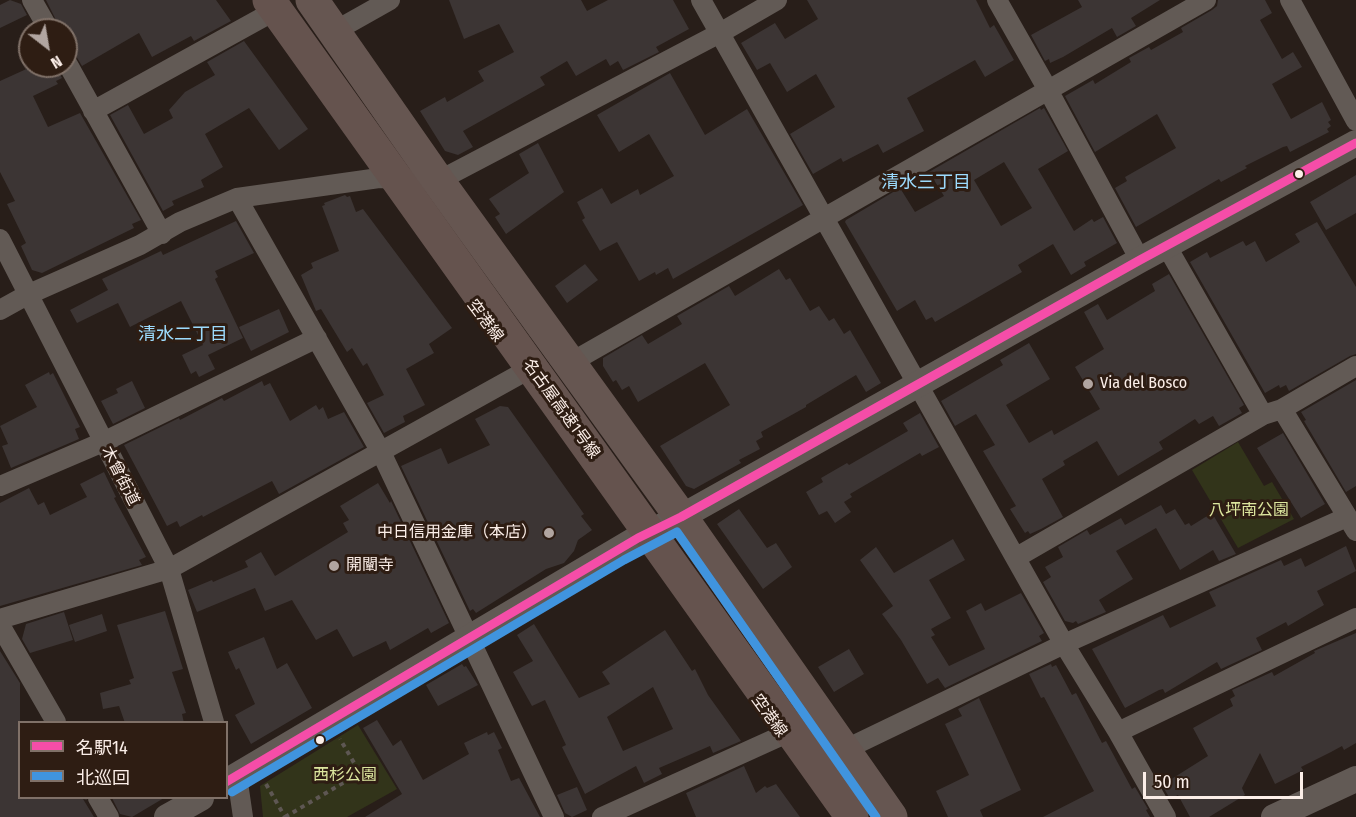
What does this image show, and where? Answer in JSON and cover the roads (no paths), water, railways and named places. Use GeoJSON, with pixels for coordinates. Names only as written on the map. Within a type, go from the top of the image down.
{"type":"FeatureCollection","features":[{"type":"Feature","properties":{"kind":"highway"},"geometry":{"type":"LineString","coordinates":[[312,0],[336,31],[438,181],[681,517],[891,817]]}},
{"type":"Feature","properties":{"kind":"highway","name":"空港線"},"geometry":{"type":"LineString","coordinates":[[271,4],[378,178],[524,372],[638,538],[841,816]]}},
{"type":"Feature","properties":{"kind":"highway","name":"名古屋高速1号線"},"geometry":{"type":"LineString","coordinates":[[271,4],[841,816]]}},
{"type":"Feature","properties":{"kind":"highway","name":"名古屋高速1号線"},"geometry":{"type":"LineString","coordinates":[[271,4],[876,817]]}},
{"type":"Feature","properties":{"kind":"street"},"geometry":{"type":"LineString","coordinates":[[32,0],[42,18]]}},
{"type":"Feature","properties":{"kind":"street"},"geometry":{"type":"LineString","coordinates":[[336,31],[390,0]]}},
{"type":"Feature","properties":{"kind":"street"},"geometry":{"type":"LineString","coordinates":[[701,0],[1064,644],[1118,732],[1166,817]]}},
{"type":"Feature","properties":{"kind":"street"},"geometry":{"type":"LineString","coordinates":[[0,310],[27,295],[162,234],[180,222],[237,198],[378,178],[438,181],[720,33],[777,0]]}},
{"type":"Feature","properties":{"kind":"street"},"geometry":{"type":"LineString","coordinates":[[997,0],[1140,260]]}},
{"type":"Feature","properties":{"kind":"street"},"geometry":{"type":"LineString","coordinates":[[570,363],[1206,0]]}},
{"type":"Feature","properties":{"kind":"street"},"geometry":{"type":"LineString","coordinates":[[1290,0],[1356,121]]}},
{"type":"Feature","properties":{"kind":"street"},"geometry":{"type":"LineString","coordinates":[[93,111],[271,4]]}},
{"type":"Feature","properties":{"kind":"street"},"geometry":{"type":"LineString","coordinates":[[75,78],[162,234]]}},
{"type":"Feature","properties":{"kind":"street"},"geometry":{"type":"LineString","coordinates":[[243,817],[235,774],[638,538],[681,517],[1166,245],[1356,143]]}},
{"type":"Feature","properties":{"kind":"street"},"geometry":{"type":"LineString","coordinates":[[237,198],[381,452],[554,817]]}},
{"type":"Feature","properties":{"kind":"street","name":"木曾街道"},"geometry":{"type":"LineString","coordinates":[[0,239],[169,569],[213,721]]}},
{"type":"Feature","properties":{"kind":"street"},"geometry":{"type":"LineString","coordinates":[[1166,245],[1263,415]]}},
{"type":"Feature","properties":{"kind":"street"},"geometry":{"type":"LineString","coordinates":[[0,486],[103,442],[316,338]]}},
{"type":"Feature","properties":{"kind":"street"},"geometry":{"type":"LineString","coordinates":[[1017,558],[1263,415],[1282,409],[1356,366]]}},
{"type":"Feature","properties":{"kind":"street"},"geometry":{"type":"LineString","coordinates":[[0,619],[169,569],[524,372]]}},
{"type":"Feature","properties":{"kind":"street"},"geometry":{"type":"LineString","coordinates":[[844,750],[1064,644],[1352,524],[1282,409]]}},
{"type":"Feature","properties":{"kind":"street"},"geometry":{"type":"LineString","coordinates":[[1118,732],[1356,618]]}},
{"type":"Feature","properties":{"kind":"street"},"geometry":{"type":"LineString","coordinates":[[0,625],[55,721]]}},
{"type":"Feature","properties":{"kind":"street"},"geometry":{"type":"LineString","coordinates":[[602,817],[783,735]]}},
{"type":"Feature","properties":{"kind":"street"},"geometry":{"type":"LineString","coordinates":[[1274,817],[1356,779]]}},
{"type":"Feature","properties":{"kind":"street"},"geometry":{"type":"LineString","coordinates":[[99,799],[110,817]]}},
{"type":"Feature","properties":{"kind":"street"},"geometry":{"type":"LineString","coordinates":[[167,817],[199,799]]}},
{"type":"Feature","properties":{"kind":"place","name":"Via del Bosco"},"geometry":{"type":"Point","coordinates":[1088,384]}},
{"type":"Feature","properties":{"kind":"place","name":"中日信用金庫（本店）"},"geometry":{"type":"Point","coordinates":[549,533]}},
{"type":"Feature","properties":{"kind":"place","name":"開闡寺"},"geometry":{"type":"Point","coordinates":[334,566]}},
{"type":"Feature","properties":{"kind":"district","name":"清水三丁目"},"geometry":{"type":"Point","coordinates":[926,183]}},
{"type":"Feature","properties":{"kind":"district","name":"清水二丁目"},"geometry":{"type":"Point","coordinates":[183,335]}},
{"type":"Feature","properties":{"kind":"park label","name":"八坪南公園"},"geometry":{"type":"Point","coordinates":[1249,511]}},
{"type":"Feature","properties":{"kind":"park label","name":"西杉公園"},"geometry":{"type":"Point","coordinates":[345,776]}}]}
